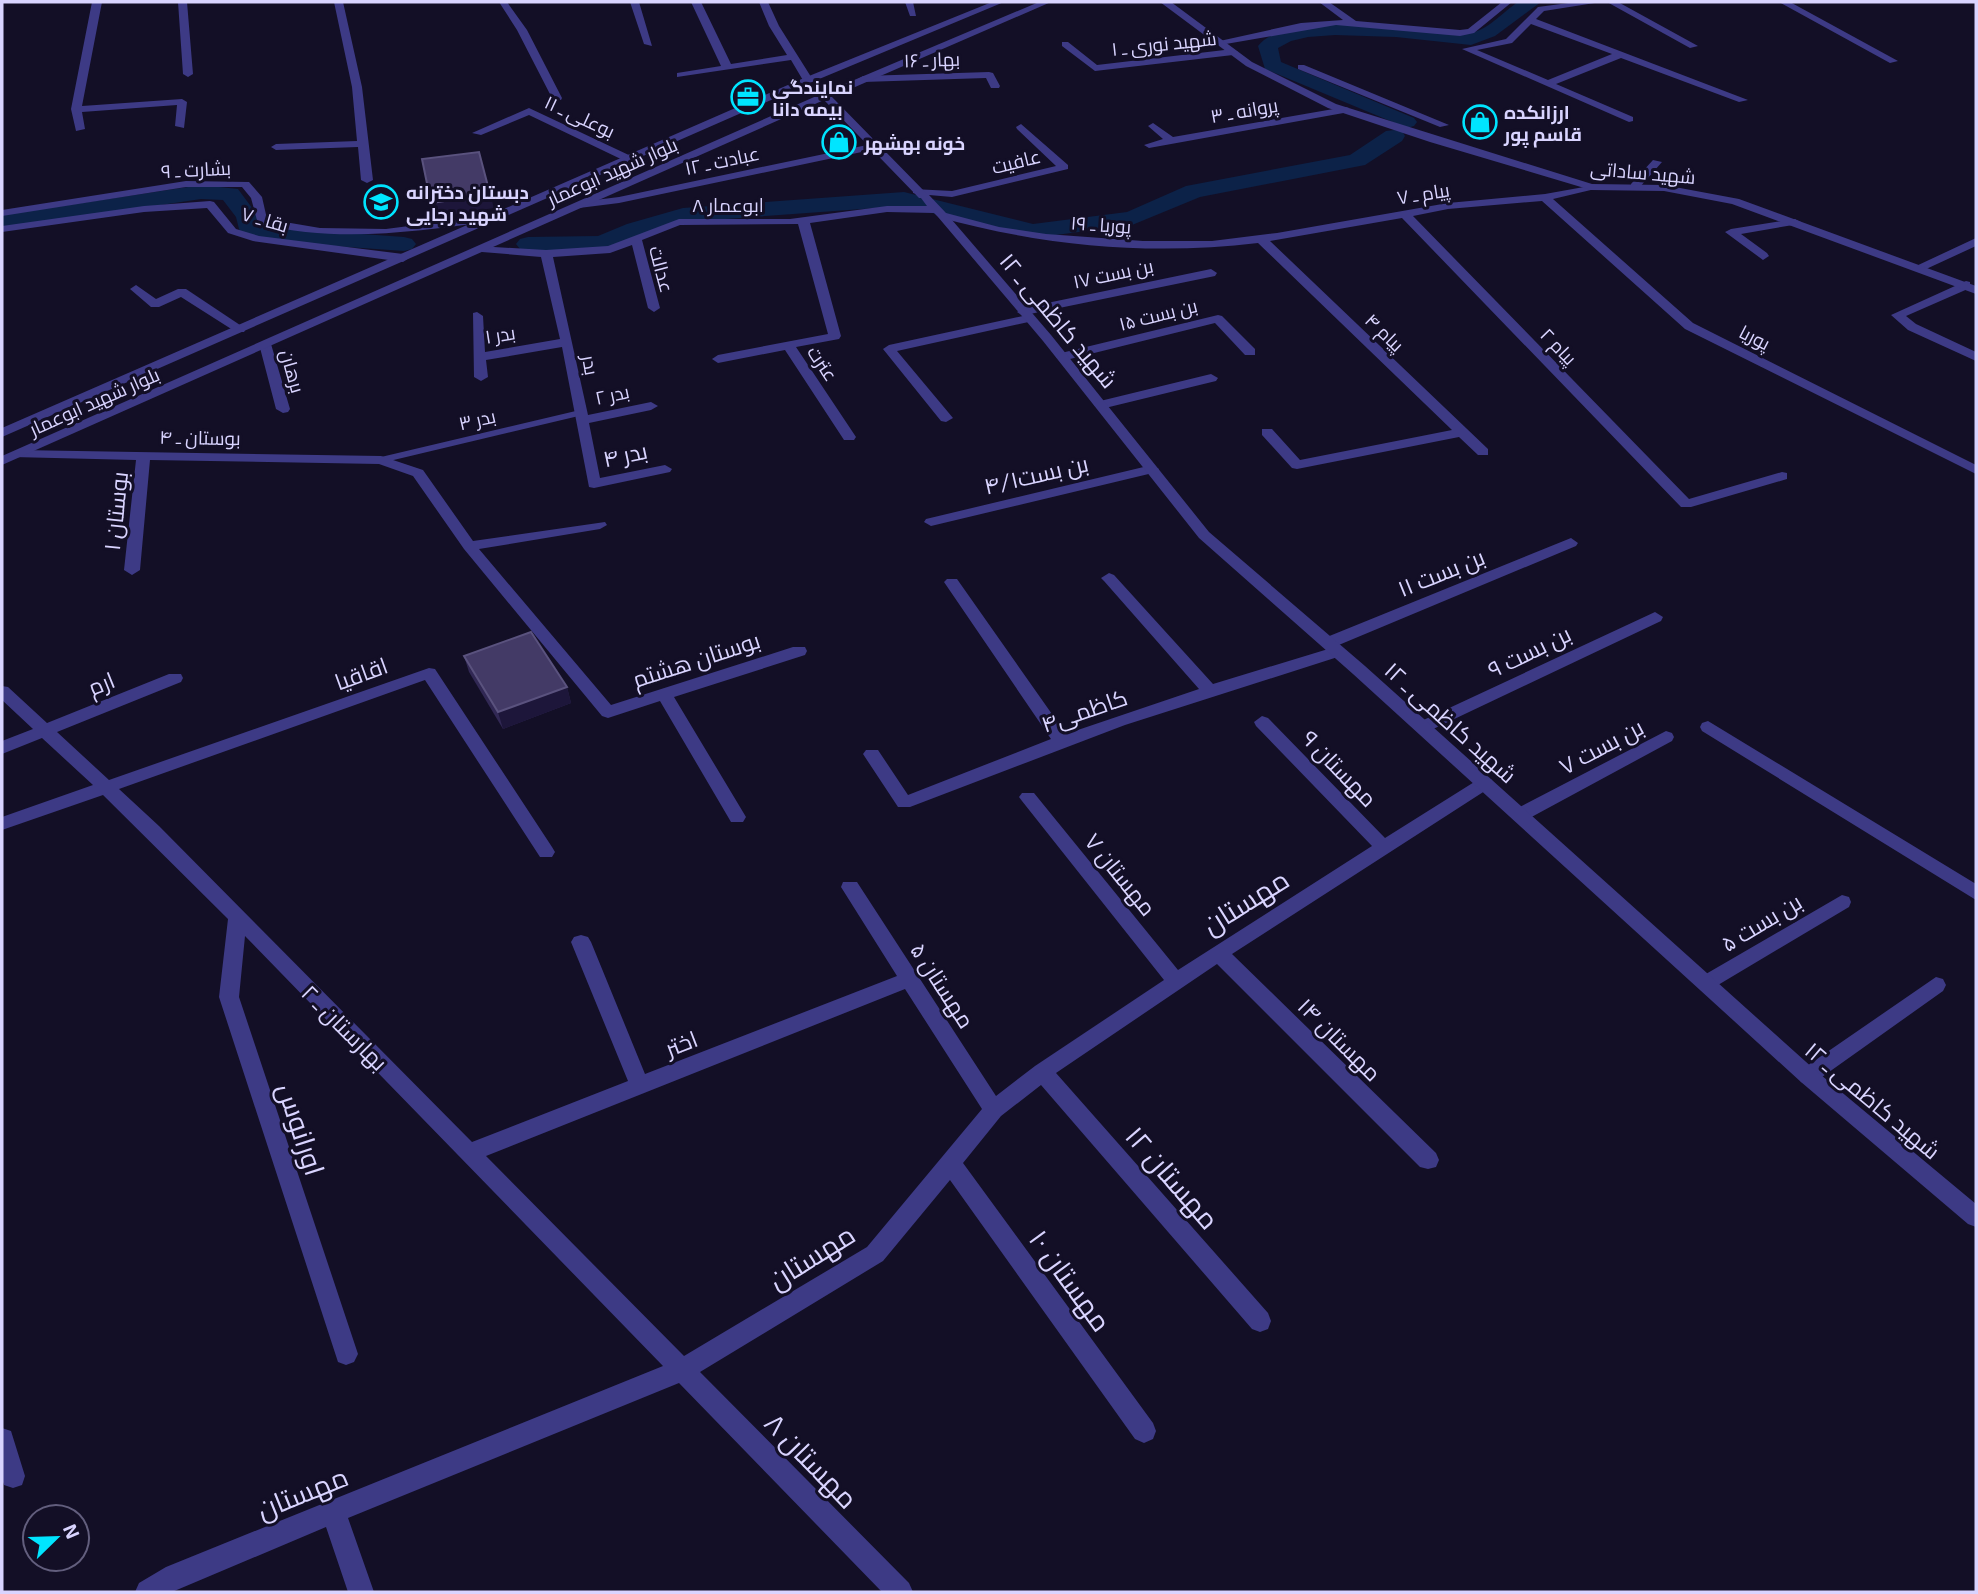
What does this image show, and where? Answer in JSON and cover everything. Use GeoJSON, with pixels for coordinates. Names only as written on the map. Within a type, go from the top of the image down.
{"type":"FeatureCollection","features":[{"type":"Feature","properties":{"kind":"street"},"geometry":{"type":"LineString","coordinates":[[80,129],[76,109],[97,2]]}},
{"type":"Feature","properties":{"kind":"street"},"geometry":{"type":"LineString","coordinates":[[183,2],[188,75]]}},
{"type":"Feature","properties":{"kind":"street"},"geometry":{"type":"LineString","coordinates":[[338,2],[357,87],[367,180]]}},
{"type":"Feature","properties":{"kind":"street"},"geometry":{"type":"LineString","coordinates":[[503,2],[523,30],[557,98]]}},
{"type":"Feature","properties":{"kind":"street"},"geometry":{"type":"LineString","coordinates":[[634,2],[649,44]]}},
{"type":"Feature","properties":{"kind":"street"},"geometry":{"type":"LineString","coordinates":[[696,2],[727,67]]}},
{"type":"Feature","properties":{"kind":"street"},"geometry":{"type":"LineString","coordinates":[[764,2],[774,26],[808,80]]}},
{"type":"Feature","properties":{"kind":"street"},"geometry":{"type":"LineString","coordinates":[[909,2],[913,14]]}},
{"type":"Feature","properties":{"kind":"street","name":"بلوار شهید ابوعمار"},"geometry":{"type":"LineString","coordinates":[[2,433],[808,80],[999,2]]}},
{"type":"Feature","properties":{"kind":"street","name":"بلوار شهید ابوعمار"},"geometry":{"type":"LineString","coordinates":[[2,461],[863,79],[1045,2]]}},
{"type":"Feature","properties":{"kind":"street","name":"شهید ساداتی"},"geometry":{"type":"LineString","coordinates":[[1164,2],[1249,64],[1345,110],[1591,187],[1635,186],[1735,201],[1971,288]]}},
{"type":"Feature","properties":{"kind":"street"},"geometry":{"type":"LineString","coordinates":[[1323,2],[1352,22]]}},
{"type":"Feature","properties":{"kind":"street"},"geometry":{"type":"LineString","coordinates":[[1220,42],[1301,26],[1352,22],[1460,33],[1471,31],[1507,2]]}},
{"type":"Feature","properties":{"kind":"street"},"geometry":{"type":"LineString","coordinates":[[1596,2],[1541,9],[1509,41],[1466,50],[1629,119]]}},
{"type":"Feature","properties":{"kind":"street"},"geometry":{"type":"LineString","coordinates":[[1612,2],[1693,47]]}},
{"type":"Feature","properties":{"kind":"street"},"geometry":{"type":"LineString","coordinates":[[1784,2],[1894,61]]}},
{"type":"Feature","properties":{"kind":"street"},"geometry":{"type":"LineString","coordinates":[[1530,20],[1744,100]]}},
{"type":"Feature","properties":{"kind":"street","name":"شهید نوری ـ ۱"},"geometry":{"type":"LineString","coordinates":[[1065,44],[1095,68],[1233,52]]}},
{"type":"Feature","properties":{"kind":"street"},"geometry":{"type":"LineString","coordinates":[[1547,84],[1621,54]]}},
{"type":"Feature","properties":{"kind":"street"},"geometry":{"type":"LineString","coordinates":[[681,75],[793,57]]}},
{"type":"Feature","properties":{"kind":"street"},"geometry":{"type":"LineString","coordinates":[[1301,67],[1444,125],[1420,135]]}},
{"type":"Feature","properties":{"kind":"street","name":"بهار ـ ۱۶"},"geometry":{"type":"LineString","coordinates":[[863,79],[989,75],[995,86]]}},
{"type":"Feature","properties":{"kind":"street","name":"شهید کاظمی ـ ۱۲"},"geometry":{"type":"LineString","coordinates":[[825,96],[872,147],[939,212],[1101,405],[1205,535],[1423,727],[1808,1076],[1973,1210]]}},
{"type":"Feature","properties":{"kind":"street"},"geometry":{"type":"LineString","coordinates":[[76,109],[181,102],[180,126]]}},
{"type":"Feature","properties":{"kind":"street","name":"پروانه ـ ۳"},"geometry":{"type":"LineString","coordinates":[[1149,145],[1345,110]]}},
{"type":"Feature","properties":{"kind":"street","name":"بوعلی ـ ۱۱"},"geometry":{"type":"LineString","coordinates":[[477,133],[529,111],[629,159]]}},
{"type":"Feature","properties":{"kind":"street"},"geometry":{"type":"LineString","coordinates":[[1153,126],[1171,141]]}},
{"type":"Feature","properties":{"kind":"street","name":"عافیت"},"geometry":{"type":"LineString","coordinates":[[920,194],[952,194],[1064,167],[1021,127]]}},
{"type":"Feature","properties":{"kind":"street"},"geometry":{"type":"LineString","coordinates":[[276,147],[363,144]]}},
{"type":"Feature","properties":{"kind":"street","name":"عبادت ـ ۱۲"},"geometry":{"type":"LineString","coordinates":[[579,205],[619,200],[872,147]]}},
{"type":"Feature","properties":{"kind":"street"},"geometry":{"type":"LineString","coordinates":[[1635,186],[1657,162]]}},
{"type":"Feature","properties":{"kind":"street","name":"بشارت ـ ۹"},"geometry":{"type":"LineString","coordinates":[[2,213],[186,184],[245,184],[256,197],[262,222],[285,226],[386,232],[493,218]]}},
{"type":"Feature","properties":{"kind":"street","name":"پیام ـ ۷"},"geometry":{"type":"LineString","coordinates":[[1261,239],[1448,206],[1545,197],[1591,187]]}},
{"type":"Feature","properties":{"kind":"street","name":"پوریا"},"geometry":{"type":"LineString","coordinates":[[1545,197],[1689,326],[1976,470]]}},
{"type":"Feature","properties":{"kind":"street","name":"بقا ـ ۷"},"geometry":{"type":"LineString","coordinates":[[2,229],[144,209],[210,205],[232,231],[257,239],[403,258]]}},
{"type":"Feature","properties":{"kind":"street","name":"ابوعمار ۸"},"geometry":{"type":"LineString","coordinates":[[482,248],[546,254],[610,248],[679,222],[803,220],[887,209],[939,212]]}},
{"type":"Feature","properties":{"kind":"street","name":"پوریا ـ ۱۹"},"geometry":{"type":"LineString","coordinates":[[939,212],[998,230],[1046,238],[1143,245],[1212,245],[1261,239]]}},
{"type":"Feature","properties":{"kind":"street","name":"پیام ۲"},"geometry":{"type":"LineString","coordinates":[[1405,214],[1686,504],[1782,476]]}},
{"type":"Feature","properties":{"kind":"street","name":"عترت"},"geometry":{"type":"LineString","coordinates":[[803,220],[835,337],[788,345],[849,437]]}},
{"type":"Feature","properties":{"kind":"street"},"geometry":{"type":"LineString","coordinates":[[1763,256],[1731,232],[1795,222]]}},
{"type":"Feature","properties":{"kind":"street","name":"عدالت"},"geometry":{"type":"LineString","coordinates":[[636,239],[654,308]]}},
{"type":"Feature","properties":{"kind":"street","name":"پیام ۴"},"geometry":{"type":"LineString","coordinates":[[1261,239],[1483,452]]}},
{"type":"Feature","properties":{"kind":"street"},"geometry":{"type":"LineString","coordinates":[[1920,267],[1976,242]]}},
{"type":"Feature","properties":{"kind":"street","name":"بدر"},"geometry":{"type":"LineString","coordinates":[[546,254],[568,342],[594,484]]}},
{"type":"Feature","properties":{"kind":"street","name":"بن بست ۱۷"},"geometry":{"type":"LineString","coordinates":[[946,418],[889,349],[1211,273]]}},
{"type":"Feature","properties":{"kind":"street"},"geometry":{"type":"LineString","coordinates":[[1971,288],[1897,316],[1912,327],[1976,357]]}},
{"type":"Feature","properties":{"kind":"street"},"geometry":{"type":"LineString","coordinates":[[136,289],[155,304],[182,292],[240,329]]}},
{"type":"Feature","properties":{"kind":"street","name":"بدر ۱"},"geometry":{"type":"LineString","coordinates":[[477,316],[479,357],[568,342]]}},
{"type":"Feature","properties":{"kind":"street","name":"بن بست ۱۵"},"geometry":{"type":"LineString","coordinates":[[1062,358],[1218,319],[1251,352]]}},
{"type":"Feature","properties":{"kind":"street","name":"برهان"},"geometry":{"type":"LineString","coordinates":[[265,344],[283,409]]}},
{"type":"Feature","properties":{"kind":"street"},"geometry":{"type":"LineString","coordinates":[[718,359],[788,345]]}},
{"type":"Feature","properties":{"kind":"street"},"geometry":{"type":"LineString","coordinates":[[479,357],[481,377]]}},
{"type":"Feature","properties":{"kind":"street"},"geometry":{"type":"LineString","coordinates":[[1101,405],[1212,379]]}},
{"type":"Feature","properties":{"kind":"street","name":"بدر ۲"},"geometry":{"type":"LineString","coordinates":[[581,417],[651,406]]}},
{"type":"Feature","properties":{"kind":"street"},"geometry":{"type":"LineString","coordinates":[[1267,432],[1297,465],[1462,432]]}},
{"type":"Feature","properties":{"kind":"street","name":"بوستان ـ ۴"},"geometry":{"type":"LineString","coordinates":[[18,454],[381,460],[418,473],[469,546],[608,712]]}},
{"type":"Feature","properties":{"kind":"street","name":"بوستان ۱"},"geometry":{"type":"LineString","coordinates":[[132,570],[143,456]]}},
{"type":"Feature","properties":{"kind":"street","name":"بدر ۴"},"geometry":{"type":"LineString","coordinates":[[594,484],[665,469]]}},
{"type":"Feature","properties":{"kind":"street","name":"بن بست۴/۱"},"geometry":{"type":"LineString","coordinates":[[931,522],[1152,469]]}},
{"type":"Feature","properties":{"kind":"street"},"geometry":{"type":"LineString","coordinates":[[469,546],[600,525]]}},
{"type":"Feature","properties":{"kind":"street","name":"بن بست ۱۱"},"geometry":{"type":"LineString","coordinates":[[1333,647],[1572,543]]}},
{"type":"Feature","properties":{"kind":"street"},"geometry":{"type":"LineString","coordinates":[[1109,578],[1209,690]]}},
{"type":"Feature","properties":{"kind":"street"},"geometry":{"type":"LineString","coordinates":[[952,582],[1063,743]]}},
{"type":"Feature","properties":{"kind":"street","name":"بن بست ۹"},"geometry":{"type":"LineString","coordinates":[[1423,727],[1655,617]]}},
{"type":"Feature","properties":{"kind":"street","name":"کاظمی۴"},"geometry":{"type":"LineString","coordinates":[[872,754],[904,803],[1006,761],[1333,647]]}},
{"type":"Feature","properties":{"kind":"street","name":"بوستان هشتم"},"geometry":{"type":"LineString","coordinates":[[608,712],[799,651]]}},
{"type":"Feature","properties":{"kind":"street","name":"اقاقیا"},"geometry":{"type":"LineString","coordinates":[[106,787],[429,673],[546,852]]}},
{"type":"Feature","properties":{"kind":"street","name":"ارم"},"geometry":{"type":"LineString","coordinates":[[2,748],[175,678]]}},
{"type":"Feature","properties":{"kind":"street","name":"بهارستان ـ ۲"},"geometry":{"type":"LineString","coordinates":[[2,691],[153,831],[682,1370]]}},
{"type":"Feature","properties":{"kind":"street"},"geometry":{"type":"LineString","coordinates":[[663,693],[737,817]]}},
{"type":"Feature","properties":{"kind":"street","name":"مهستان ۹"},"geometry":{"type":"LineString","coordinates":[[1262,722],[1384,848]]}},
{"type":"Feature","properties":{"kind":"street"},"geometry":{"type":"LineString","coordinates":[[1708,727],[1976,893]]}},
{"type":"Feature","properties":{"kind":"street","name":"بن بست ۷"},"geometry":{"type":"LineString","coordinates":[[1520,815],[1665,737]]}},
{"type":"Feature","properties":{"kind":"street","name":"مهستان"},"geometry":{"type":"LineString","coordinates":[[148,1592],[175,1576],[682,1370],[875,1254],[994,1110],[1042,1072],[1218,953],[1485,783]]}},
{"type":"Feature","properties":{"kind":"street"},"geometry":{"type":"LineString","coordinates":[[2,824],[106,787]]}},
{"type":"Feature","properties":{"kind":"street","name":"مهستان ۷"},"geometry":{"type":"LineString","coordinates":[[1028,797],[1176,981]]}},
{"type":"Feature","properties":{"kind":"street","name":"مهستان ۵"},"geometry":{"type":"LineString","coordinates":[[850,887],[994,1110]]}},
{"type":"Feature","properties":{"kind":"street","name":"بن بست ۵"},"geometry":{"type":"LineString","coordinates":[[1706,983],[1842,902]]}},
{"type":"Feature","properties":{"kind":"street","name":"اورانوس"},"geometry":{"type":"LineString","coordinates":[[237,919],[229,997],[346,1354]]}},
{"type":"Feature","properties":{"kind":"street"},"geometry":{"type":"LineString","coordinates":[[581,942],[640,1086]]}},
{"type":"Feature","properties":{"kind":"street","name":"مهستان ۱۴"},"geometry":{"type":"LineString","coordinates":[[1218,953],[1428,1160]]}},
{"type":"Feature","properties":{"kind":"street","name":"اختر"},"geometry":{"type":"LineString","coordinates":[[469,1153],[910,979]]}},
{"type":"Feature","properties":{"kind":"street"},"geometry":{"type":"LineString","coordinates":[[1808,1076],[1936,985]]}},
{"type":"Feature","properties":{"kind":"street","name":"مهستان ۱۲"},"geometry":{"type":"LineString","coordinates":[[1042,1072],[1260,1321]]}},
{"type":"Feature","properties":{"kind":"street","name":"مهستان ۱۰"},"geometry":{"type":"LineString","coordinates":[[950,1163],[1144,1431]]}},
{"type":"Feature","properties":{"kind":"street","name":"مهستان ۸"},"geometry":{"type":"LineString","coordinates":[[682,1370],[900,1592]]}},
{"type":"Feature","properties":{"kind":"street"},"geometry":{"type":"LineString","coordinates":[[2,1440],[13,1476]]}},
{"type":"Feature","properties":{"kind":"street"},"geometry":{"type":"LineString","coordinates":[[333,1511],[361,1592]]}},
{"type":"Feature","properties":{"kind":"lane","name":"بدر ۳"},"geometry":{"type":"LineString","coordinates":[[381,460],[581,417]]}},
{"type":"Feature","properties":{"kind":"building"},"geometry":{"type":"Polygon","coordinates":[[[479,152],[490,194],[431,203],[422,159],[479,152]]]}},
{"type":"Feature","properties":{"kind":"building"},"geometry":{"type":"Polygon","coordinates":[[[531,632],[567,687],[498,712],[464,656],[531,632]]]}},
{"type":"Feature","properties":{"kind":"waterway"},"geometry":{"type":"LineString","coordinates":[[1407,122],[1272,65],[1268,46],[1285,37],[1335,30],[1471,39],[1488,32],[1532,2]]}},
{"type":"Feature","properties":{"kind":"waterway"},"geometry":{"type":"LineString","coordinates":[[528,244],[601,243],[635,229],[683,215],[904,199],[1033,231],[1132,218],[1194,191],[1357,160],[1394,136]]}},
{"type":"Feature","properties":{"kind":"waterway"},"geometry":{"type":"LineString","coordinates":[[2,222],[201,192],[230,194],[247,216],[248,228],[262,234],[404,244]]}},
{"type":"Feature","properties":{"kind":"place","name":"نمایندگی بیمه دانا"},"geometry":{"type":"Point","coordinates":[748,97]}},
{"type":"Feature","properties":{"kind":"place","name":"ارزانکده قاسم پور"},"geometry":{"type":"Point","coordinates":[1480,122]}},
{"type":"Feature","properties":{"kind":"place","name":"خونه بهشهر"},"geometry":{"type":"Point","coordinates":[839,142]}},
{"type":"Feature","properties":{"kind":"place","name":"دبستان دخترانه شهید رجایی"},"geometry":{"type":"Point","coordinates":[381,202]}}]}
